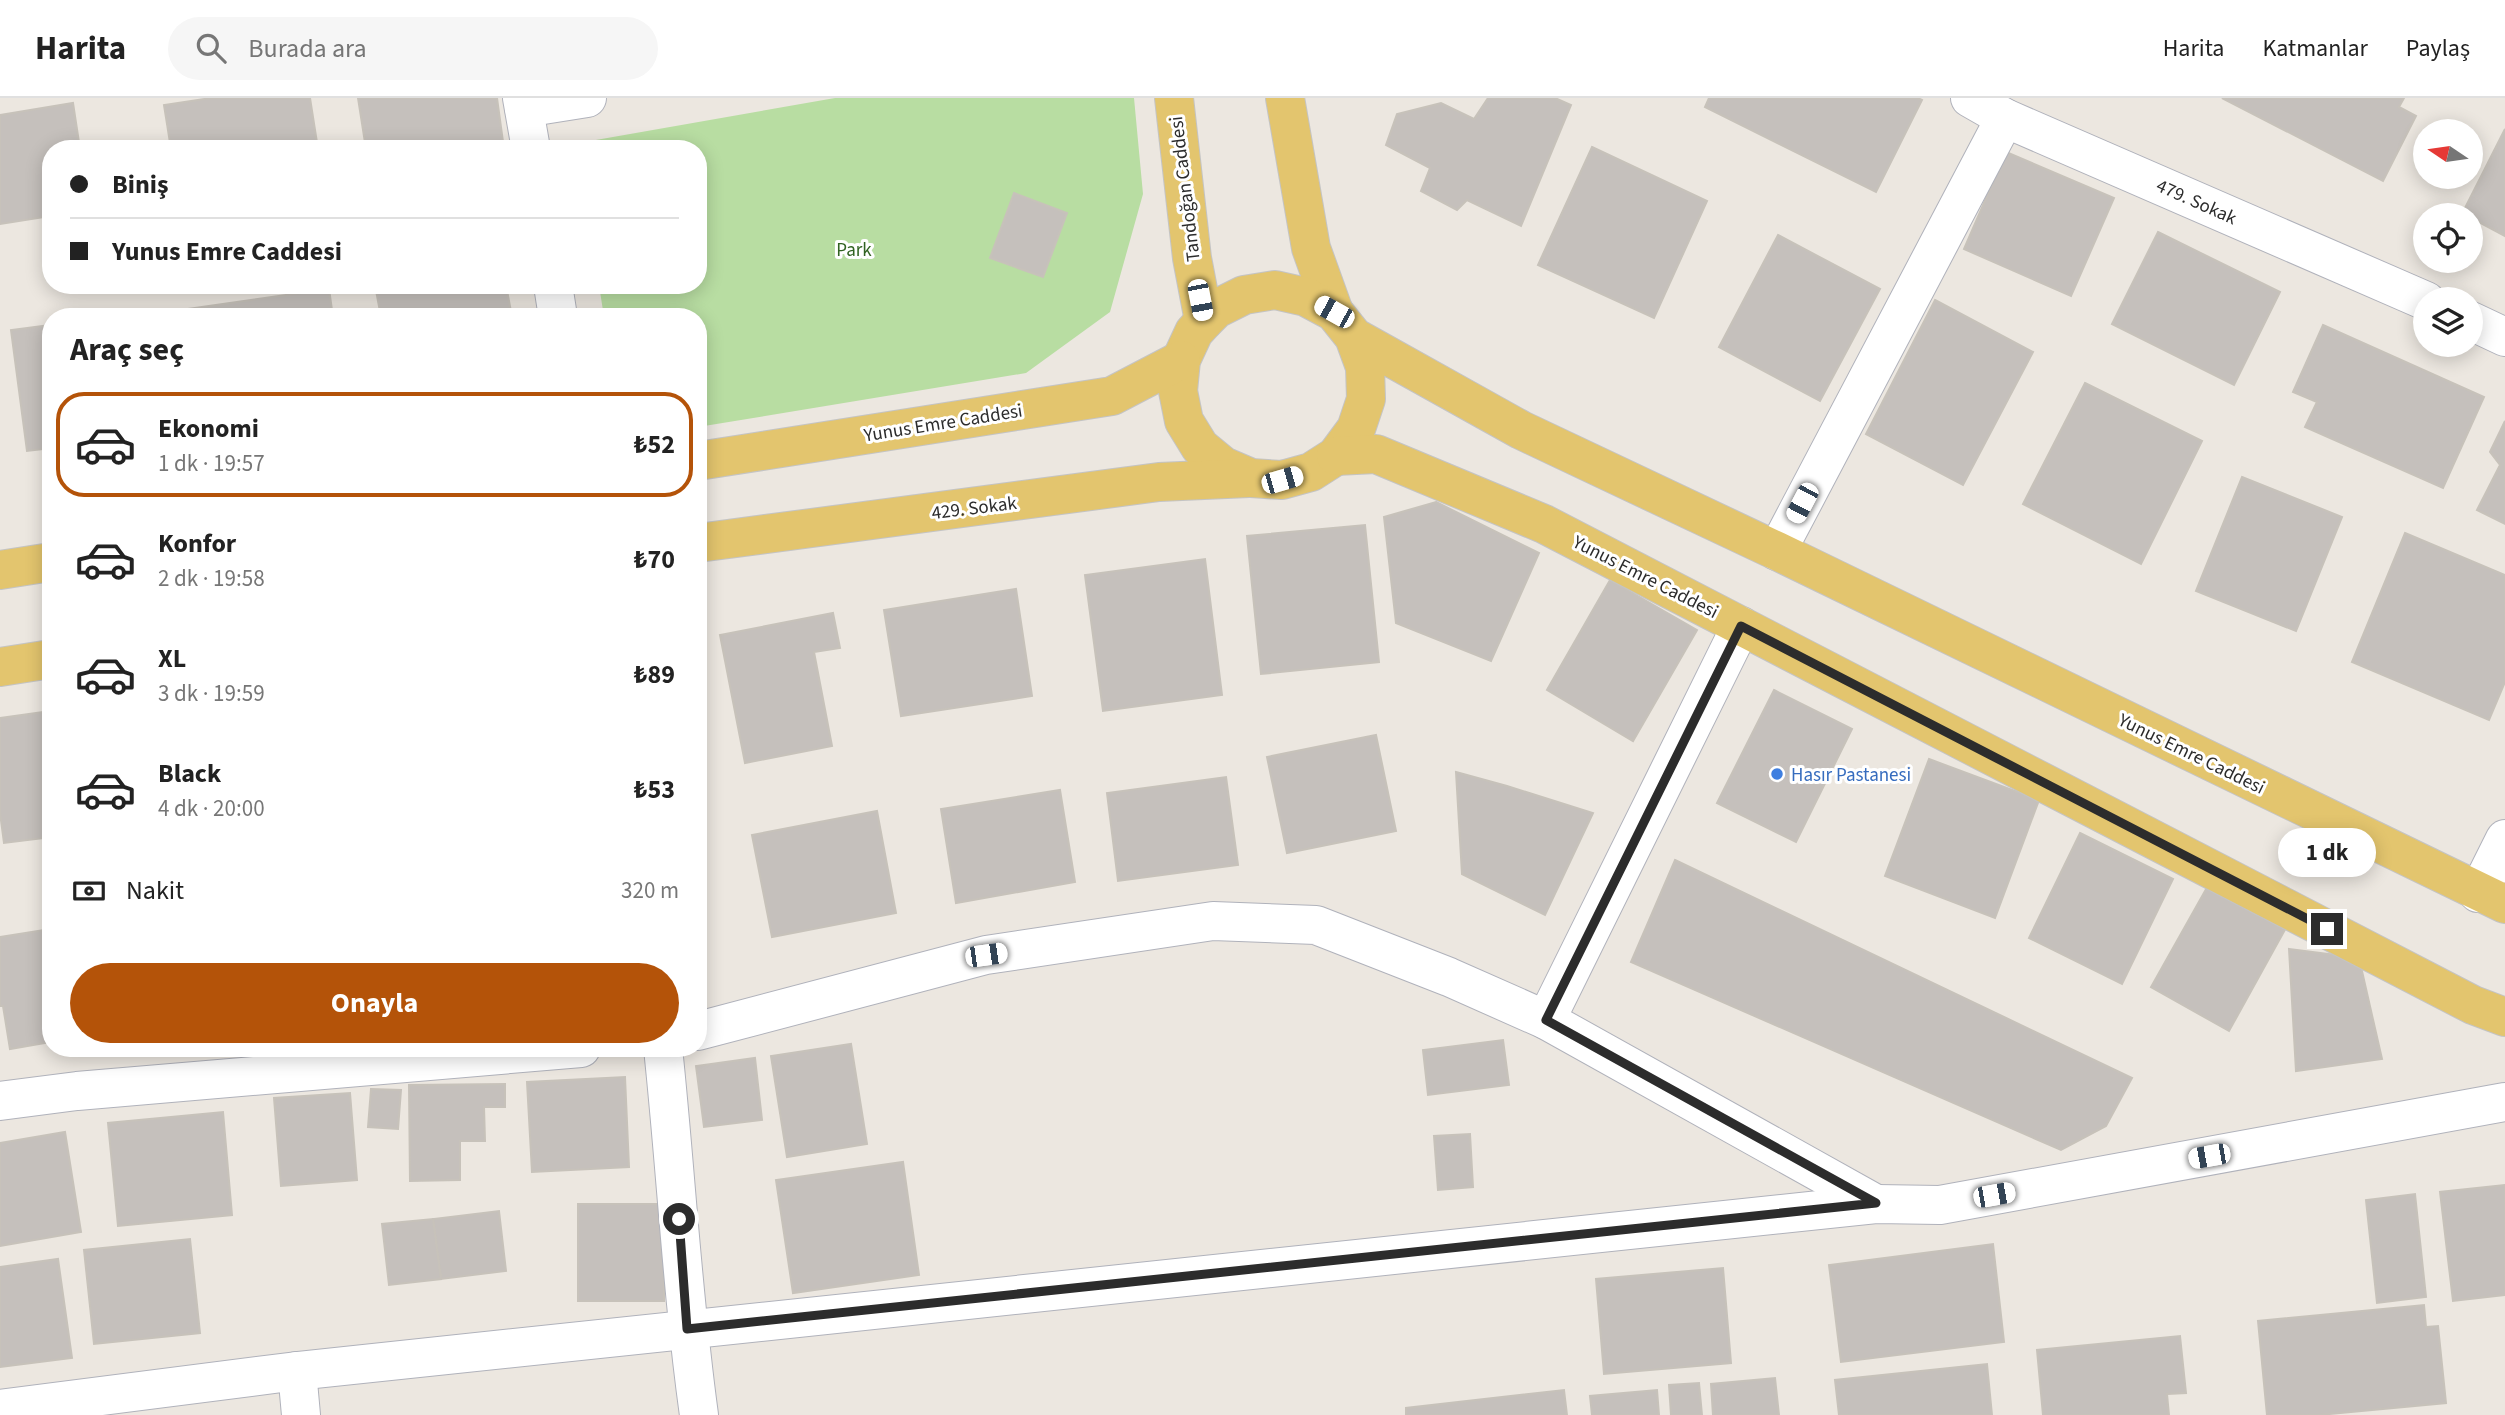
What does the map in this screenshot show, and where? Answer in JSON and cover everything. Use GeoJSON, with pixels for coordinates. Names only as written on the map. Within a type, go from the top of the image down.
{"type":"FeatureCollection","features":[{"type":"Feature","properties":{"kind":"main road","name":"Tandoğan Caddesi"},"geometry":{"type":"LineString","coordinates":[[1174,98],[1192,258],[1204,321]]}},
{"type":"Feature","properties":{"kind":"main road"},"geometry":{"type":"LineString","coordinates":[[1285,98],[1311,248],[1344,325],[1366,367],[1366,400],[1356,429],[1336,456],[1311,472],[1282,480],[1251,478],[1223,466],[1200,447],[1184,421],[1178,391],[1181,360],[1194,332],[1216,310],[1244,295],[1275,290],[1306,297],[1344,325]]}},
{"type":"Feature","properties":{"kind":"main road","name":"Yunus Emre Caddesi"},"geometry":{"type":"LineString","coordinates":[[1344,325],[1521,430],[1777,551],[2491,899]]}},
{"type":"Feature","properties":{"kind":"main road","name":"Yunus Emre Caddesi"},"geometry":{"type":"LineString","coordinates":[[707,460],[1112,396],[1181,360]]}},
{"type":"Feature","properties":{"kind":"main road","name":"Yunus Emre Caddesi"},"geometry":{"type":"LineString","coordinates":[[1336,456],[1376,454],[1544,524],[2473,1005],[2505,1017]]}},
{"type":"Feature","properties":{"kind":"main road","name":"429. Sokak"},"geometry":{"type":"LineString","coordinates":[[707,542],[1159,482],[1251,478]]}},
{"type":"Feature","properties":{"kind":"main road"},"geometry":{"type":"LineString","coordinates":[[0,570],[42,563]]}},
{"type":"Feature","properties":{"kind":"main road"},"geometry":{"type":"LineString","coordinates":[[0,667],[42,660]]}},
{"type":"Feature","properties":{"kind":"street"},"geometry":{"type":"LineString","coordinates":[[529,140],[523,103],[587,98]]}},
{"type":"Feature","properties":{"kind":"street","name":"479. Sokak"},"geometry":{"type":"LineString","coordinates":[[1970,98],[2005,118],[2413,295]]}},
{"type":"Feature","properties":{"kind":"street"},"geometry":{"type":"LineString","coordinates":[[1777,551],[2005,118]]}},
{"type":"Feature","properties":{"kind":"street"},"geometry":{"type":"LineString","coordinates":[[2483,327],[2505,337]]}},
{"type":"Feature","properties":{"kind":"street"},"geometry":{"type":"LineString","coordinates":[[1546,1020],[1741,626]]}},
{"type":"Feature","properties":{"kind":"street"},"geometry":{"type":"LineString","coordinates":[[2491,899],[2505,839]]}},
{"type":"Feature","properties":{"kind":"street"},"geometry":{"type":"LineString","coordinates":[[707,1029],[986,955],[1213,921],[1316,925],[1449,977],[1546,1020],[1876,1203]]}},
{"type":"Feature","properties":{"kind":"street"},"geometry":{"type":"LineString","coordinates":[[0,1101],[77,1091],[476,1057]]}},
{"type":"Feature","properties":{"kind":"street"},"geometry":{"type":"LineString","coordinates":[[664,1057],[676,1164],[687,1329],[699,1415]]}},
{"type":"Feature","properties":{"kind":"street"},"geometry":{"type":"LineString","coordinates":[[0,1409],[298,1371],[1876,1203],[1940,1205],[2505,1102]]}},
{"type":"Feature","properties":{"kind":"street"},"geometry":{"type":"LineString","coordinates":[[298,1371],[301,1415]]}},
{"type":"Feature","properties":{"kind":"green space","name":"Park"},"geometry":{"type":"Polygon","coordinates":[[[835,98],[1134,98],[1143,194],[1110,312],[1026,373],[707,426],[707,308],[603,308],[600,294],[707,294],[707,140],[596,140],[835,98]]]}},
{"type":"Feature","properties":{"kind":"building"},"geometry":{"type":"Polygon","coordinates":[[[211,98],[310,98],[317,140],[170,140],[164,105],[211,98]]]}},
{"type":"Feature","properties":{"kind":"building"},"geometry":{"type":"Polygon","coordinates":[[[358,98],[497,98],[503,140],[365,140],[358,98]]]}},
{"type":"Feature","properties":{"kind":"building"},"geometry":{"type":"Polygon","coordinates":[[[1488,98],[1555,98],[1571,105],[1521,226],[1467,200],[1457,210],[1421,191],[1430,168],[1386,145],[1397,114],[1441,103],[1474,119],[1488,98]]]}},
{"type":"Feature","properties":{"kind":"building"},"geometry":{"type":"Polygon","coordinates":[[[1709,98],[1922,100],[1876,192],[1705,107],[1709,98]]]}},
{"type":"Feature","properties":{"kind":"building"},"geometry":{"type":"Polygon","coordinates":[[[2222,98],[2404,98],[2399,107],[2416,116],[2383,181],[2222,98]]]}},
{"type":"Feature","properties":{"kind":"building"},"geometry":{"type":"Polygon","coordinates":[[[73,103],[79,140],[42,140],[42,217],[0,224],[0,115],[73,103]]]}},
{"type":"Feature","properties":{"kind":"building"},"geometry":{"type":"Polygon","coordinates":[[[2505,129],[2505,236],[2483,224],[2483,203],[2468,203],[2475,189],[2483,189],[2483,172],[2505,129]]]}},
{"type":"Feature","properties":{"kind":"building"},"geometry":{"type":"Polygon","coordinates":[[[1592,147],[1707,201],[1654,318],[1538,265],[1592,147]]]}},
{"type":"Feature","properties":{"kind":"building"},"geometry":{"type":"Polygon","coordinates":[[[2006,152],[2114,198],[2071,296],[1964,249],[2006,152]]]}},
{"type":"Feature","properties":{"kind":"building"},"geometry":{"type":"Polygon","coordinates":[[[1014,193],[1067,213],[1043,277],[990,258],[1014,193]]]}},
{"type":"Feature","properties":{"kind":"building"},"geometry":{"type":"Polygon","coordinates":[[[2158,232],[2280,292],[2234,385],[2112,324],[2158,232]]]}},
{"type":"Feature","properties":{"kind":"building"},"geometry":{"type":"Polygon","coordinates":[[[1778,235],[1880,289],[1820,401],[1719,347],[1778,235]]]}},
{"type":"Feature","properties":{"kind":"building"},"geometry":{"type":"Polygon","coordinates":[[[294,294],[330,294],[332,308],[194,308],[294,294]]]}},
{"type":"Feature","properties":{"kind":"building"},"geometry":{"type":"Polygon","coordinates":[[[377,294],[508,294],[510,308],[379,308],[377,294]]]}},
{"type":"Feature","properties":{"kind":"building"},"geometry":{"type":"Polygon","coordinates":[[[1935,300],[2033,352],[1963,485],[1866,434],[1935,300]]]}},
{"type":"Feature","properties":{"kind":"building"},"geometry":{"type":"Polygon","coordinates":[[[2323,325],[2484,397],[2443,488],[2305,427],[2317,402],[2293,392],[2323,325]]]}},
{"type":"Feature","properties":{"kind":"building"},"geometry":{"type":"Polygon","coordinates":[[[42,326],[42,449],[27,451],[11,330],[42,326]]]}},
{"type":"Feature","properties":{"kind":"building"},"geometry":{"type":"Polygon","coordinates":[[[2085,383],[2202,441],[2141,564],[2023,504],[2085,383]]]}},
{"type":"Feature","properties":{"kind":"building"},"geometry":{"type":"Polygon","coordinates":[[[2505,421],[2505,524],[2477,510],[2500,465],[2490,452],[2505,421]]]}},
{"type":"Feature","properties":{"kind":"building"},"geometry":{"type":"Polygon","coordinates":[[[2242,477],[2342,517],[2296,631],[2196,591],[2242,477]]]}},
{"type":"Feature","properties":{"kind":"building"},"geometry":{"type":"Polygon","coordinates":[[[1436,502],[1539,553],[1491,661],[1396,623],[1384,517],[1436,502]]]}},
{"type":"Feature","properties":{"kind":"building"},"geometry":{"type":"Polygon","coordinates":[[[1365,525],[1379,662],[1261,674],[1247,536],[1365,525]]]}},
{"type":"Feature","properties":{"kind":"building"},"geometry":{"type":"Polygon","coordinates":[[[2405,533],[2505,575],[2505,682],[2489,720],[2352,662],[2405,533]]]}},
{"type":"Feature","properties":{"kind":"building"},"geometry":{"type":"Polygon","coordinates":[[[1205,559],[1222,695],[1103,711],[1085,575],[1205,559]]]}},
{"type":"Feature","properties":{"kind":"building"},"geometry":{"type":"Polygon","coordinates":[[[1610,580],[1697,630],[1633,741],[1547,690],[1610,580]]]}},
{"type":"Feature","properties":{"kind":"building"},"geometry":{"type":"Polygon","coordinates":[[[1016,589],[1032,696],[901,716],[884,610],[1016,589]]]}},
{"type":"Feature","properties":{"kind":"building"},"geometry":{"type":"Polygon","coordinates":[[[833,613],[840,648],[814,652],[832,746],[745,763],[720,635],[833,613]]]}},
{"type":"Feature","properties":{"kind":"building"},"geometry":{"type":"Polygon","coordinates":[[[1774,690],[1852,729],[1796,842],[1717,803],[1774,690]]]}},
{"type":"Feature","properties":{"kind":"building"},"geometry":{"type":"Polygon","coordinates":[[[42,712],[42,838],[4,843],[0,813],[0,718],[42,712]]]}},
{"type":"Feature","properties":{"kind":"building"},"geometry":{"type":"Polygon","coordinates":[[[1376,735],[1396,831],[1287,853],[1267,757],[1376,735]]]}},
{"type":"Feature","properties":{"kind":"building"},"geometry":{"type":"Polygon","coordinates":[[[1929,759],[2039,800],[1995,918],[1885,876],[1929,759]]]}},
{"type":"Feature","properties":{"kind":"building"},"geometry":{"type":"Polygon","coordinates":[[[1456,772],[1593,813],[1545,915],[1462,874],[1456,772]]]}},
{"type":"Feature","properties":{"kind":"building"},"geometry":{"type":"Polygon","coordinates":[[[1226,777],[1238,865],[1118,881],[1107,793],[1226,777]]]}},
{"type":"Feature","properties":{"kind":"building"},"geometry":{"type":"Polygon","coordinates":[[[1060,790],[1075,882],[956,903],[941,809],[1060,790]]]}},
{"type":"Feature","properties":{"kind":"building"},"geometry":{"type":"Polygon","coordinates":[[[877,811],[896,913],[772,937],[752,835],[877,811]]]}},
{"type":"Feature","properties":{"kind":"building"},"geometry":{"type":"Polygon","coordinates":[[[2080,833],[2173,879],[2122,984],[2029,938],[2080,833]]]}},
{"type":"Feature","properties":{"kind":"building"},"geometry":{"type":"Polygon","coordinates":[[[1675,860],[2132,1078],[2106,1126],[2061,1150],[1631,962],[1675,860]]]}},
{"type":"Feature","properties":{"kind":"building"},"geometry":{"type":"Polygon","coordinates":[[[2210,882],[2287,926],[2229,1031],[2151,987],[2210,882]]]}},
{"type":"Feature","properties":{"kind":"building"},"geometry":{"type":"Polygon","coordinates":[[[42,930],[42,1044],[10,1049],[3,1006],[0,1006],[0,937],[42,930]]]}},
{"type":"Feature","properties":{"kind":"building"},"geometry":{"type":"Polygon","coordinates":[[[2289,949],[2359,958],[2382,1059],[2296,1071],[2289,949]]]}},
{"type":"Feature","properties":{"kind":"building"},"geometry":{"type":"Polygon","coordinates":[[[1503,1040],[1509,1085],[1428,1095],[1423,1050],[1503,1040]]]}},
{"type":"Feature","properties":{"kind":"building"},"geometry":{"type":"Polygon","coordinates":[[[851,1044],[867,1144],[787,1157],[771,1056],[851,1044]]]}},
{"type":"Feature","properties":{"kind":"building"},"geometry":{"type":"Polygon","coordinates":[[[755,1058],[762,1120],[704,1127],[696,1066],[755,1058]]]}},
{"type":"Feature","properties":{"kind":"building"},"geometry":{"type":"Polygon","coordinates":[[[625,1077],[629,1167],[532,1172],[527,1082],[625,1077]]]}},
{"type":"Feature","properties":{"kind":"building"},"geometry":{"type":"Polygon","coordinates":[[[505,1084],[505,1107],[484,1107],[485,1141],[460,1141],[460,1180],[410,1181],[409,1085],[505,1084]]]}},
{"type":"Feature","properties":{"kind":"building"},"geometry":{"type":"Polygon","coordinates":[[[371,1089],[401,1090],[398,1129],[368,1127],[371,1089]]]}},
{"type":"Feature","properties":{"kind":"building"},"geometry":{"type":"Polygon","coordinates":[[[350,1093],[357,1180],[281,1186],[274,1098],[350,1093]]]}},
{"type":"Feature","properties":{"kind":"building"},"geometry":{"type":"Polygon","coordinates":[[[223,1112],[232,1215],[118,1226],[108,1123],[223,1112]]]}},
{"type":"Feature","properties":{"kind":"building"},"geometry":{"type":"Polygon","coordinates":[[[65,1132],[81,1232],[0,1246],[0,1143],[65,1132]]]}},
{"type":"Feature","properties":{"kind":"building"},"geometry":{"type":"Polygon","coordinates":[[[1470,1134],[1473,1187],[1438,1190],[1434,1136],[1470,1134]]]}},
{"type":"Feature","properties":{"kind":"building"},"geometry":{"type":"Polygon","coordinates":[[[903,1162],[919,1275],[793,1293],[776,1180],[903,1162]]]}},
{"type":"Feature","properties":{"kind":"building"},"geometry":{"type":"Polygon","coordinates":[[[2505,1185],[2505,1295],[2453,1301],[2440,1192],[2505,1185]]]}},
{"type":"Feature","properties":{"kind":"building"},"geometry":{"type":"Polygon","coordinates":[[[2415,1194],[2426,1297],[2377,1303],[2366,1200],[2415,1194]]]}},
{"type":"Feature","properties":{"kind":"building"},"geometry":{"type":"Polygon","coordinates":[[[578,1204],[664,1204],[664,1301],[578,1301],[578,1204]]]}},
{"type":"Feature","properties":{"kind":"building"},"geometry":{"type":"Polygon","coordinates":[[[499,1211],[506,1271],[441,1279],[433,1219],[499,1211]]]}},
{"type":"Feature","properties":{"kind":"building"},"geometry":{"type":"Polygon","coordinates":[[[433,1219],[441,1279],[389,1285],[382,1224],[433,1219]]]}},
{"type":"Feature","properties":{"kind":"building"},"geometry":{"type":"Polygon","coordinates":[[[190,1239],[200,1333],[94,1344],[84,1250],[190,1239]]]}},
{"type":"Feature","properties":{"kind":"building"},"geometry":{"type":"Polygon","coordinates":[[[1993,1244],[2004,1342],[1841,1362],[1829,1265],[1993,1244]]]}},
{"type":"Feature","properties":{"kind":"building"},"geometry":{"type":"Polygon","coordinates":[[[58,1259],[72,1358],[0,1367],[0,1267],[58,1259]]]}},
{"type":"Feature","properties":{"kind":"building"},"geometry":{"type":"Polygon","coordinates":[[[1723,1268],[1731,1363],[1604,1374],[1596,1279],[1723,1268]]]}},
{"type":"Feature","properties":{"kind":"building"},"geometry":{"type":"Polygon","coordinates":[[[2424,1305],[2426,1327],[2438,1326],[2446,1403],[2319,1415],[2267,1415],[2258,1321],[2424,1305]]]}},
{"type":"Feature","properties":{"kind":"building"},"geometry":{"type":"Polygon","coordinates":[[[2180,1336],[2186,1393],[2167,1394],[2169,1415],[2043,1415],[2037,1350],[2180,1336]]]}},
{"type":"Feature","properties":{"kind":"building"},"geometry":{"type":"Polygon","coordinates":[[[1987,1364],[1992,1415],[1839,1415],[1835,1380],[1987,1364]]]}},
{"type":"Feature","properties":{"kind":"building"},"geometry":{"type":"Polygon","coordinates":[[[1775,1378],[1779,1415],[1713,1415],[1711,1384],[1775,1378]]]}},
{"type":"Feature","properties":{"kind":"building"},"geometry":{"type":"Polygon","coordinates":[[[1699,1383],[1702,1415],[1671,1415],[1669,1385],[1699,1383]]]}},
{"type":"Feature","properties":{"kind":"building"},"geometry":{"type":"Polygon","coordinates":[[[1564,1390],[1567,1415],[1406,1415],[1406,1408],[1564,1390]]]}},
{"type":"Feature","properties":{"kind":"building"},"geometry":{"type":"Polygon","coordinates":[[[1657,1390],[1659,1415],[1592,1415],[1590,1396],[1657,1390]]]}},
{"type":"Feature","properties":{"kind":"place","name":"Hasır Pastanesi"},"geometry":{"type":"Point","coordinates":[1777,774]}},
{"type":"Feature","properties":{"kind":"route"},"geometry":{"type":"LineString","coordinates":[[679,1219],[687,1329],[1876,1203],[1546,1020],[1741,626],[2327,929]]}}]}
